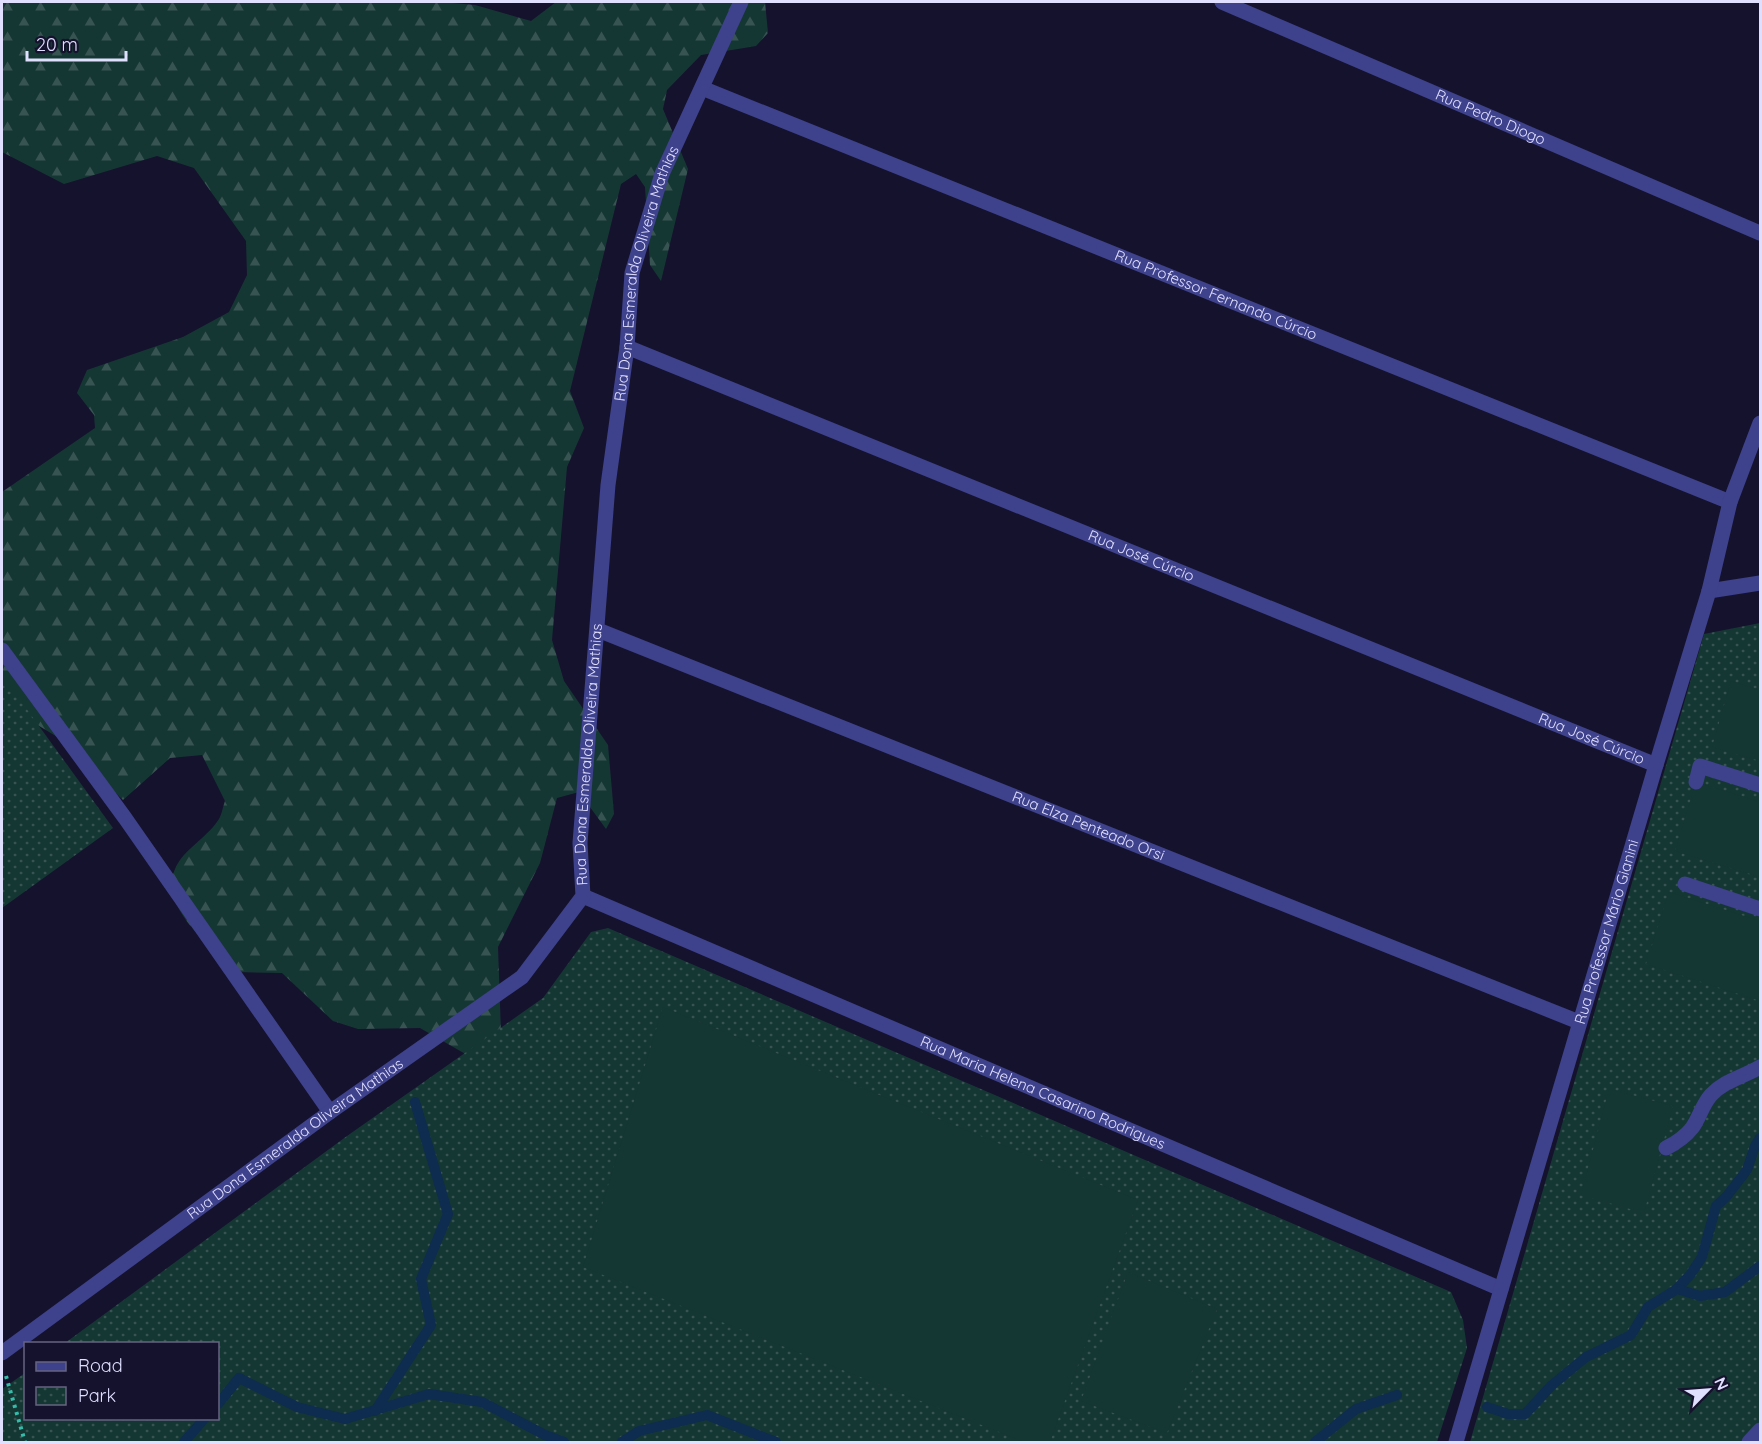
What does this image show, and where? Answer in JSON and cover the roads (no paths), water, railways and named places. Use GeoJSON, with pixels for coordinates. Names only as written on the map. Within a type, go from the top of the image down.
{"type":"FeatureCollection","features":[{"type":"Feature","properties":{"kind":"street","name":"Rua Dona Esmeralda Oliveira Mathias"},"geometry":{"type":"LineString","coordinates":[[2,1353],[330,1112],[522,977],[583,896],[580,843],[608,485],[627,347],[632,273],[662,174],[741,2]]}},
{"type":"Feature","properties":{"kind":"street","name":"Rua Pedro Diogo"},"geometry":{"type":"LineString","coordinates":[[1222,2],[1761,232]]}},
{"type":"Feature","properties":{"kind":"street","name":"Rua Professor Fernando Cúrcio"},"geometry":{"type":"LineString","coordinates":[[702,88],[1730,502]]}},
{"type":"Feature","properties":{"kind":"street","name":"Rua José Cúrcio"},"geometry":{"type":"LineString","coordinates":[[627,347],[1656,765]]}},
{"type":"Feature","properties":{"kind":"street","name":"Rua Professor Mário Gianini"},"geometry":{"type":"LineString","coordinates":[[1456,1443],[1579,1022],[1710,591],[1730,502],[1761,423]]}},
{"type":"Feature","properties":{"kind":"street"},"geometry":{"type":"LineString","coordinates":[[1710,591],[1761,583]]}},
{"type":"Feature","properties":{"kind":"street","name":"Rua Elza Penteado Orsi"},"geometry":{"type":"LineString","coordinates":[[598,630],[1579,1022]]}},
{"type":"Feature","properties":{"kind":"street"},"geometry":{"type":"LineString","coordinates":[[2,651],[125,818],[330,1112]]}},
{"type":"Feature","properties":{"kind":"street"},"geometry":{"type":"LineString","coordinates":[[1696,782],[1700,766],[1761,785]]}},
{"type":"Feature","properties":{"kind":"street"},"geometry":{"type":"LineString","coordinates":[[1684,884],[1761,909]]}},
{"type":"Feature","properties":{"kind":"street","name":"Rua Maria Helena Casarino Rodrigues"},"geometry":{"type":"LineString","coordinates":[[583,896],[1501,1289]]}},
{"type":"Feature","properties":{"kind":"street"},"geometry":{"type":"LineString","coordinates":[[1666,1148],[1677,1143],[1693,1127],[1709,1097],[1721,1085],[1761,1067]]}},
{"type":"Feature","properties":{"kind":"street"},"geometry":{"type":"LineString","coordinates":[[1749,1443],[1761,1430]]}},
{"type":"Feature","properties":{"kind":"waterway"},"geometry":{"type":"LineString","coordinates":[[375,1411],[431,1325],[421,1279],[448,1214],[415,1102]]}},
{"type":"Feature","properties":{"kind":"waterway"},"geometry":{"type":"LineString","coordinates":[[1677,1289],[1702,1257],[1716,1206],[1747,1170],[1760,1138]]}},
{"type":"Feature","properties":{"kind":"waterway"},"geometry":{"type":"LineString","coordinates":[[1487,1407],[1508,1414],[1525,1414],[1552,1385],[1586,1357],[1631,1335],[1648,1307],[1677,1289],[1700,1296],[1725,1292],[1760,1266]]}},
{"type":"Feature","properties":{"kind":"waterway"},"geometry":{"type":"LineString","coordinates":[[219,1403],[239,1378],[297,1407],[345,1419],[429,1394],[482,1402],[545,1435],[564,1442]]}},
{"type":"Feature","properties":{"kind":"waterway"},"geometry":{"type":"LineString","coordinates":[[1315,1442],[1356,1409],[1397,1395]]}},
{"type":"Feature","properties":{"kind":"waterway"},"geometry":{"type":"LineString","coordinates":[[622,1442],[639,1431],[707,1415],[776,1442]]}},
{"type":"Feature","properties":{"kind":"waterway"},"geometry":{"type":"LineString","coordinates":[[184,1442],[203,1420]]}}]}
